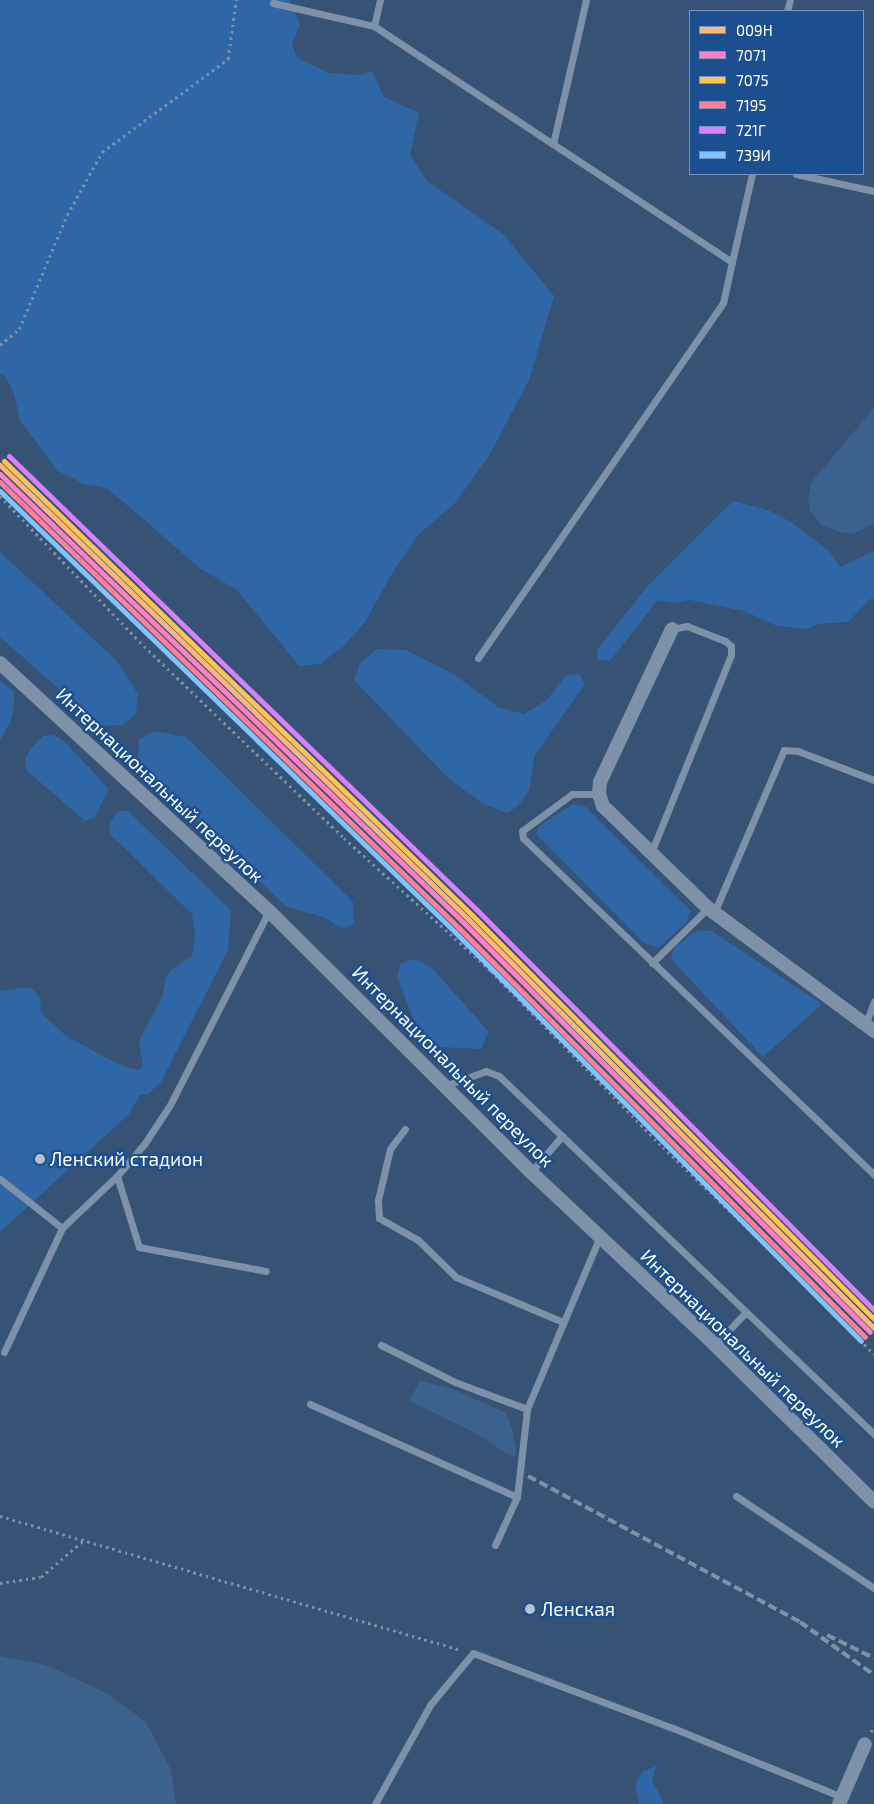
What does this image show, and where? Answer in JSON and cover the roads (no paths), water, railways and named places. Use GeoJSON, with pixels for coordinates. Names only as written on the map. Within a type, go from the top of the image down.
{"type":"FeatureCollection","features":[{"type":"Feature","properties":{"kind":"street"},"geometry":{"type":"LineString","coordinates":[[672,629],[600,782],[599,794],[603,806],[711,911],[869,1028]]}},
{"type":"Feature","properties":{"kind":"street","name":"Интернациональный переулок"},"geometry":{"type":"LineString","coordinates":[[0,663],[269,911],[447,1085],[531,1172],[715,1345],[874,1502]]}},
{"type":"Feature","properties":{"kind":"street"},"geometry":{"type":"LineString","coordinates":[[841,1801],[865,1744]]}},
{"type":"Feature","properties":{"kind":"lane"},"geometry":{"type":"LineString","coordinates":[[374,26],[380,0]]}},
{"type":"Feature","properties":{"kind":"lane"},"geometry":{"type":"LineString","coordinates":[[553,144],[586,0]]}},
{"type":"Feature","properties":{"kind":"lane"},"geometry":{"type":"LineString","coordinates":[[273,3],[374,26],[732,262]]}},
{"type":"Feature","properties":{"kind":"lane"},"geometry":{"type":"LineString","coordinates":[[478,658],[723,304],[752,175]]}},
{"type":"Feature","properties":{"kind":"lane"},"geometry":{"type":"LineString","coordinates":[[801,175],[874,191]]}},
{"type":"Feature","properties":{"kind":"lane"},"geometry":{"type":"LineString","coordinates":[[651,853],[731,655],[731,646],[726,641],[687,626],[672,629]]}},
{"type":"Feature","properties":{"kind":"lane"},"geometry":{"type":"LineString","coordinates":[[652,962],[711,911],[784,750],[798,751],[874,780]]}},
{"type":"Feature","properties":{"kind":"lane"},"geometry":{"type":"LineString","coordinates":[[599,794],[572,794],[522,831],[523,838],[874,1175]]}},
{"type":"Feature","properties":{"kind":"lane"},"geometry":{"type":"LineString","coordinates":[[4,1352],[62,1228],[117,1176],[145,1143],[170,1105],[269,911]]}},
{"type":"Feature","properties":{"kind":"lane"},"geometry":{"type":"LineString","coordinates":[[869,1028],[874,1002]]}},
{"type":"Feature","properties":{"kind":"lane"},"geometry":{"type":"LineString","coordinates":[[447,1085],[486,1071],[499,1076],[874,1434]]}},
{"type":"Feature","properties":{"kind":"lane"},"geometry":{"type":"LineString","coordinates":[[405,1129],[390,1149],[378,1200],[379,1218],[418,1240],[456,1277],[562,1322]]}},
{"type":"Feature","properties":{"kind":"lane"},"geometry":{"type":"LineString","coordinates":[[531,1172],[562,1136]]}},
{"type":"Feature","properties":{"kind":"lane"},"geometry":{"type":"LineString","coordinates":[[117,1176],[139,1247],[266,1271]]}},
{"type":"Feature","properties":{"kind":"lane"},"geometry":{"type":"LineString","coordinates":[[0,1179],[62,1228]]}},
{"type":"Feature","properties":{"kind":"lane"},"geometry":{"type":"LineString","coordinates":[[495,1545],[517,1497],[527,1409],[562,1322],[600,1236]]}},
{"type":"Feature","properties":{"kind":"lane"},"geometry":{"type":"LineString","coordinates":[[715,1345],[746,1312]]}},
{"type":"Feature","properties":{"kind":"lane"},"geometry":{"type":"LineString","coordinates":[[381,1345],[456,1382],[527,1409]]}},
{"type":"Feature","properties":{"kind":"lane"},"geometry":{"type":"LineString","coordinates":[[310,1404],[517,1497]]}},
{"type":"Feature","properties":{"kind":"lane"},"geometry":{"type":"LineString","coordinates":[[736,1496],[874,1588]]}},
{"type":"Feature","properties":{"kind":"lane"},"geometry":{"type":"LineString","coordinates":[[375,1804],[430,1705],[473,1653],[665,1725],[841,1801]]}},
{"type":"Feature","properties":{"kind":"railway"},"geometry":{"type":"LineString","coordinates":[[528,1476],[800,1622],[874,1675]]}},
{"type":"Feature","properties":{"kind":"railway"},"geometry":{"type":"LineString","coordinates":[[827,1635],[874,1658]]}},
{"type":"Feature","properties":{"kind":"place","name":"Ленский стадион"},"geometry":{"type":"Point","coordinates":[40,1159]}},
{"type":"Feature","properties":{"kind":"place","name":"Ленская"},"geometry":{"type":"Point","coordinates":[530,1609]}}]}
